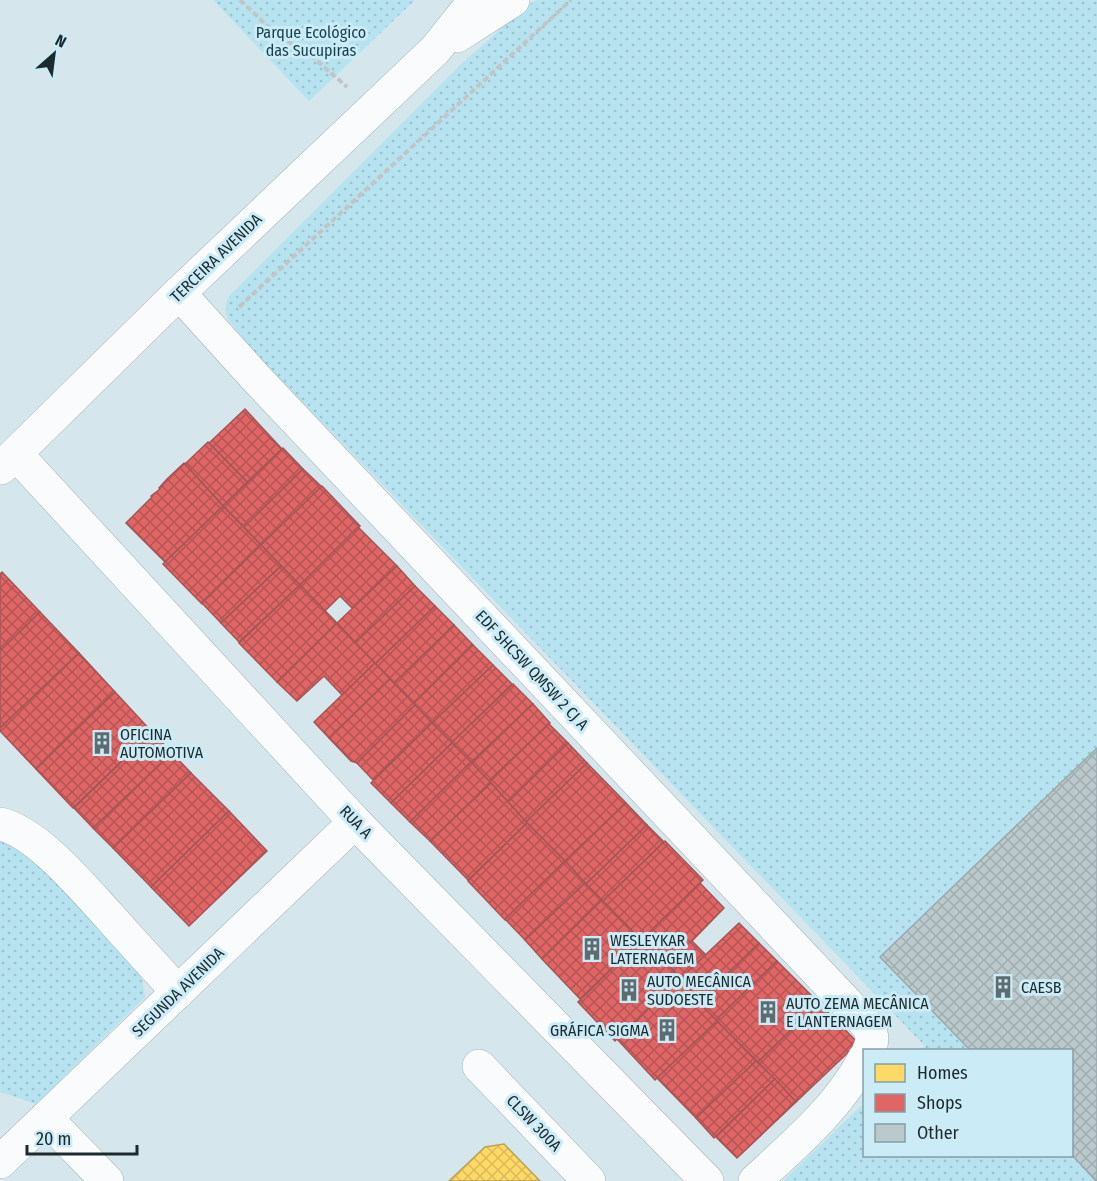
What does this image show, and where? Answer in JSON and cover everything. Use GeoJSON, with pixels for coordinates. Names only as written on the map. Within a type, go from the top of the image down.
{"type":"FeatureCollection","features":[{"type":"Feature","properties":{"kind":"street"},"geometry":{"type":"LineString","coordinates":[[435,50],[475,0]]}},
{"type":"Feature","properties":{"kind":"street"},"geometry":{"type":"LineString","coordinates":[[435,50],[513,0]]}},
{"type":"Feature","properties":{"kind":"street","name":"TERCEIRA AVENIDA"},"geometry":{"type":"LineString","coordinates":[[8,462],[179,293],[435,50]]}},
{"type":"Feature","properties":{"kind":"street","name":"EDF SHCSW QMSW 2 CJ A"},"geometry":{"type":"LineString","coordinates":[[179,293],[213,332],[862,1019],[872,1033],[870,1049]]}},
{"type":"Feature","properties":{"kind":"street","name":"RUA A"},"geometry":{"type":"LineString","coordinates":[[8,462],[355,822],[707,1181]]}},
{"type":"Feature","properties":{"kind":"street","name":"SEGUNDA AVENIDA"},"geometry":{"type":"LineString","coordinates":[[6,1145],[46,1118],[355,822]]}},
{"type":"Feature","properties":{"kind":"street"},"geometry":{"type":"LineString","coordinates":[[0,824],[25,835],[64,868],[178,992]]}},
{"type":"Feature","properties":{"kind":"street"},"geometry":{"type":"LineString","coordinates":[[755,1181],[835,1102],[863,1061]]}},
{"type":"Feature","properties":{"kind":"street","name":"CLSW 300A"},"geometry":{"type":"LineString","coordinates":[[478,1066],[589,1181]]}},
{"type":"Feature","properties":{"kind":"street"},"geometry":{"type":"LineString","coordinates":[[46,1118],[107,1181]]}},
{"type":"Feature","properties":{"kind":"path"},"geometry":{"type":"LineString","coordinates":[[240,0],[276,33],[314,58],[372,109]]}},
{"type":"Feature","properties":{"kind":"path"},"geometry":{"type":"LineString","coordinates":[[213,332],[571,0]]}},
{"type":"Feature","properties":{"kind":"green space","name":"Parque Ecológico das Sucupiras"},"geometry":{"type":"Polygon","coordinates":[[[213,0],[415,0],[309,101],[213,0]]]}},
{"type":"Feature","properties":{"kind":"green space"},"geometry":{"type":"Polygon","coordinates":[[[536,0],[1097,0],[1097,1181],[783,1181],[863,1104],[863,1157],[1073,1157],[1073,1049],[922,1049],[925,1046],[260,358],[228,320],[226,308],[229,296],[460,65],[536,0]]]}},
{"type":"Feature","properties":{"kind":"green space"},"geometry":{"type":"Polygon","coordinates":[[[0,835],[25,845],[141,971],[145,997],[36,1104],[0,1092],[0,835]]]}},
{"type":"Feature","properties":{"kind":"building: Homes"},"geometry":{"type":"Polygon","coordinates":[[[504,1144],[540,1181],[449,1181],[485,1147],[504,1144]]]}},
{"type":"Feature","properties":{"kind":"building: Shops"},"geometry":{"type":"Polygon","coordinates":[[[245,409],[282,449],[247,482],[209,443],[245,409]]]}},
{"type":"Feature","properties":{"kind":"building: Shops"},"geometry":{"type":"Polygon","coordinates":[[[208,442],[247,482],[223,506],[185,464],[208,442]]]}},
{"type":"Feature","properties":{"kind":"building: Shops"},"geometry":{"type":"Polygon","coordinates":[[[283,448],[303,469],[244,527],[223,506],[283,448]]]}},
{"type":"Feature","properties":{"kind":"building: Shops"},"geometry":{"type":"Polygon","coordinates":[[[184,463],[223,506],[165,562],[126,523],[184,463]]]}},
{"type":"Feature","properties":{"kind":"building: Shops"},"geometry":{"type":"Polygon","coordinates":[[[303,469],[322,487],[261,545],[244,527],[303,469]]]}},
{"type":"Feature","properties":{"kind":"building: Shops"},"geometry":{"type":"Polygon","coordinates":[[[322,486],[360,526],[300,585],[261,545],[322,486]]]}},
{"type":"Feature","properties":{"kind":"building: Shops"},"geometry":{"type":"Polygon","coordinates":[[[223,506],[261,545],[202,604],[163,564],[223,506]]]}},
{"type":"Feature","properties":{"kind":"building: Shops"},"geometry":{"type":"Polygon","coordinates":[[[358,527],[397,566],[352,608],[340,596],[325,611],[300,585],[358,527]]]}},
{"type":"Feature","properties":{"kind":"building: Shops"},"geometry":{"type":"Polygon","coordinates":[[[261,545],[281,566],[221,623],[202,603],[261,545]]]}},
{"type":"Feature","properties":{"kind":"building: Shops"},"geometry":{"type":"Polygon","coordinates":[[[281,566],[300,585],[239,642],[221,623],[281,566]]]}},
{"type":"Feature","properties":{"kind":"building: Shops"},"geometry":{"type":"Polygon","coordinates":[[[397,566],[415,586],[355,643],[337,623],[397,566]]]}},
{"type":"Feature","properties":{"kind":"building: Shops"},"geometry":{"type":"Polygon","coordinates":[[[2,572],[40,612],[0,651],[0,574],[2,572]]]}},
{"type":"Feature","properties":{"kind":"building: Shops"},"geometry":{"type":"Polygon","coordinates":[[[300,585],[337,623],[277,682],[239,643],[300,585]]]}},
{"type":"Feature","properties":{"kind":"building: Shops"},"geometry":{"type":"Polygon","coordinates":[[[415,586],[435,606],[375,664],[355,643],[415,586]]]}},
{"type":"Feature","properties":{"kind":"building: Shops"},"geometry":{"type":"Polygon","coordinates":[[[435,606],[454,625],[394,683],[375,664],[435,606]]]}},
{"type":"Feature","properties":{"kind":"building: Shops"},"geometry":{"type":"Polygon","coordinates":[[[40,612],[79,653],[0,728],[0,651],[40,612]]]}},
{"type":"Feature","properties":{"kind":"building: Shops"},"geometry":{"type":"Polygon","coordinates":[[[337,623],[375,663],[342,695],[324,676],[297,701],[277,682],[337,623]]]}},
{"type":"Feature","properties":{"kind":"building: Shops"},"geometry":{"type":"Polygon","coordinates":[[[454,625],[473,645],[413,704],[394,683],[454,625]]]}},
{"type":"Feature","properties":{"kind":"building: Shops"},"geometry":{"type":"Polygon","coordinates":[[[473,645],[493,665],[432,723],[413,704],[473,645]]]}},
{"type":"Feature","properties":{"kind":"building: Shops"},"geometry":{"type":"Polygon","coordinates":[[[79,653],[115,692],[36,769],[0,731],[0,728],[79,653]]]}},
{"type":"Feature","properties":{"kind":"building: Shops"},"geometry":{"type":"Polygon","coordinates":[[[375,663],[390,679],[329,738],[314,722],[375,663]]]}},
{"type":"Feature","properties":{"kind":"building: Shops"},"geometry":{"type":"Polygon","coordinates":[[[493,665],[512,684],[452,743],[432,723],[493,665]]]}},
{"type":"Feature","properties":{"kind":"building: Shops"},"geometry":{"type":"Polygon","coordinates":[[[390,679],[415,705],[357,763],[351,761],[329,738],[390,679]]]}},
{"type":"Feature","properties":{"kind":"building: Shops"},"geometry":{"type":"Polygon","coordinates":[[[513,684],[533,704],[471,762],[452,742],[513,684]]]}},
{"type":"Feature","properties":{"kind":"building: Shops","name":"OFICINA AUTOMOTIVA"},"geometry":{"type":"Polygon","coordinates":[[[115,692],[152,732],[73,808],[36,769],[115,692]]]}},
{"type":"Feature","properties":{"kind":"building: Shops"},"geometry":{"type":"Polygon","coordinates":[[[533,704],[550,723],[489,781],[471,763],[533,704]]]}},
{"type":"Feature","properties":{"kind":"building: Shops"},"geometry":{"type":"Polygon","coordinates":[[[415,705],[432,723],[373,780],[357,763],[415,705]]]}},
{"type":"Feature","properties":{"kind":"building: Shops"},"geometry":{"type":"Polygon","coordinates":[[[432,723],[452,743],[391,803],[371,783],[432,723]]]}},
{"type":"Feature","properties":{"kind":"building: Shops"},"geometry":{"type":"Polygon","coordinates":[[[549,724],[568,743],[508,802],[489,781],[549,724]]]}},
{"type":"Feature","properties":{"kind":"building: Shops"},"geometry":{"type":"Polygon","coordinates":[[[152,732],[172,753],[93,828],[74,808],[152,732]]]}},
{"type":"Feature","properties":{"kind":"building: Shops"},"geometry":{"type":"Polygon","coordinates":[[[452,743],[471,762],[410,822],[391,803],[452,743]]]}},
{"type":"Feature","properties":{"kind":"building: Shops"},"geometry":{"type":"Polygon","coordinates":[[[568,743],[587,763],[526,822],[508,802],[568,743]]]}},
{"type":"Feature","properties":{"kind":"building: Shops"},"geometry":{"type":"Polygon","coordinates":[[[172,753],[191,773],[113,848],[93,828],[172,753]]]}},
{"type":"Feature","properties":{"kind":"building: Shops"},"geometry":{"type":"Polygon","coordinates":[[[471,762],[491,783],[430,841],[410,822],[471,762]]]}},
{"type":"Feature","properties":{"kind":"building: Shops"},"geometry":{"type":"Polygon","coordinates":[[[587,763],[626,803],[565,861],[526,822],[587,763]]]}},
{"type":"Feature","properties":{"kind":"building: Shops","name":"OFICINA AUTOMOTIVA"},"geometry":{"type":"Polygon","coordinates":[[[191,773],[229,811],[151,887],[113,848],[191,773]]]}},
{"type":"Feature","properties":{"kind":"building: Shops"},"geometry":{"type":"Polygon","coordinates":[[[491,783],[527,823],[468,880],[430,841],[491,783]]]}},
{"type":"Feature","properties":{"kind":"building: Shops"},"geometry":{"type":"Polygon","coordinates":[[[626,803],[647,825],[586,884],[565,861],[626,803]]]}},
{"type":"Feature","properties":{"kind":"building: Shops"},"geometry":{"type":"Polygon","coordinates":[[[229,811],[267,851],[189,926],[151,887],[229,811]]]}},
{"type":"Feature","properties":{"kind":"building: Shops"},"geometry":{"type":"Polygon","coordinates":[[[527,823],[565,861],[505,920],[468,881],[527,823]]]}},
{"type":"Feature","properties":{"kind":"building: Shops"},"geometry":{"type":"Polygon","coordinates":[[[647,825],[664,842],[603,901],[586,884],[647,825]]]}},
{"type":"Feature","properties":{"kind":"building: Shops"},"geometry":{"type":"Polygon","coordinates":[[[665,841],[703,880],[641,940],[603,901],[665,841]]]}},
{"type":"Feature","properties":{"kind":"building: Shops"},"geometry":{"type":"Polygon","coordinates":[[[565,861],[585,883],[525,940],[505,919],[565,861]]]}},
{"type":"Feature","properties":{"kind":"building: Shops"},"geometry":{"type":"Polygon","coordinates":[[[585,883],[602,900],[542,959],[525,940],[585,883]]]}},
{"type":"Feature","properties":{"kind":"building: Shops"},"geometry":{"type":"Polygon","coordinates":[[[700,883],[724,908],[692,941],[706,955],[681,978],[642,939],[700,883]]]}},
{"type":"Feature","properties":{"kind":"building: Shops","name":"WESLEYKAR LATERNAGEM"},"geometry":{"type":"Polygon","coordinates":[[[602,900],[641,940],[580,999],[542,959],[602,900]]]}},
{"type":"Feature","properties":{"kind":"building: Shops"},"geometry":{"type":"Polygon","coordinates":[[[739,923],[759,943],[698,1002],[678,981],[739,923]]]}},
{"type":"Feature","properties":{"kind":"building: Shops","name":"AUTO MECÂNICA SUDOESTE"},"geometry":{"type":"Polygon","coordinates":[[[642,939],[681,978],[615,1041],[578,1002],[642,939]]]}},
{"type":"Feature","properties":{"kind":"building: Shops"},"geometry":{"type":"Polygon","coordinates":[[[759,943],[777,961],[716,1020],[698,1002],[759,943]]]}},
{"type":"Feature","properties":{"kind":"building: Shops","name":"AUTO ZEMA MECÂNICA E LANTERNAGEM"},"geometry":{"type":"Polygon","coordinates":[[[777,961],[819,1003],[758,1062],[716,1020],[777,961]]]}},
{"type":"Feature","properties":{"kind":"building: Shops","name":"GRÁFICA SIGMA"},"geometry":{"type":"Polygon","coordinates":[[[678,981],[717,1021],[655,1080],[617,1039],[678,981]]]}},
{"type":"Feature","properties":{"kind":"building: Shops","name":"AUTO ZEMA MECÂNICA E LANTERNAGEM"},"geometry":{"type":"Polygon","coordinates":[[[819,1003],[858,1043],[796,1102],[758,1062],[819,1003]]]}},
{"type":"Feature","properties":{"kind":"building: Shops"},"geometry":{"type":"Polygon","coordinates":[[[717,1021],[756,1061],[696,1118],[657,1078],[717,1021]]]}},
{"type":"Feature","properties":{"kind":"building: Shops"},"geometry":{"type":"Polygon","coordinates":[[[756,1061],[775,1079],[714,1138],[696,1118],[756,1061]]]}},
{"type":"Feature","properties":{"kind":"building: Shops"},"geometry":{"type":"Polygon","coordinates":[[[775,1079],[796,1102],[737,1158],[716,1137],[775,1079]]]}},
{"type":"Feature","properties":{"kind":"building: Other","name":"CAESB"},"geometry":{"type":"Polygon","coordinates":[[[1097,748],[1097,1181],[1073,1156],[1073,1049],[969,1049],[880,957],[1097,748]]]}},
{"type":"Feature","properties":{"kind":"place","name":"OFICINA AUTOMOTIVA"},"geometry":{"type":"Point","coordinates":[102,743]}},
{"type":"Feature","properties":{"kind":"place","name":"WESLEYKAR LATERNAGEM"},"geometry":{"type":"Point","coordinates":[592,949]}},
{"type":"Feature","properties":{"kind":"place","name":"CAESB"},"geometry":{"type":"Point","coordinates":[1003,987]}},
{"type":"Feature","properties":{"kind":"place","name":"AUTO MECÂNICA SUDOESTE"},"geometry":{"type":"Point","coordinates":[629,990]}},
{"type":"Feature","properties":{"kind":"place","name":"AUTO ZEMA MECÂNICA E LANTERNAGEM"},"geometry":{"type":"Point","coordinates":[768,1012]}},
{"type":"Feature","properties":{"kind":"place","name":"GRÁFICA SIGMA"},"geometry":{"type":"Point","coordinates":[667,1030]}}]}
